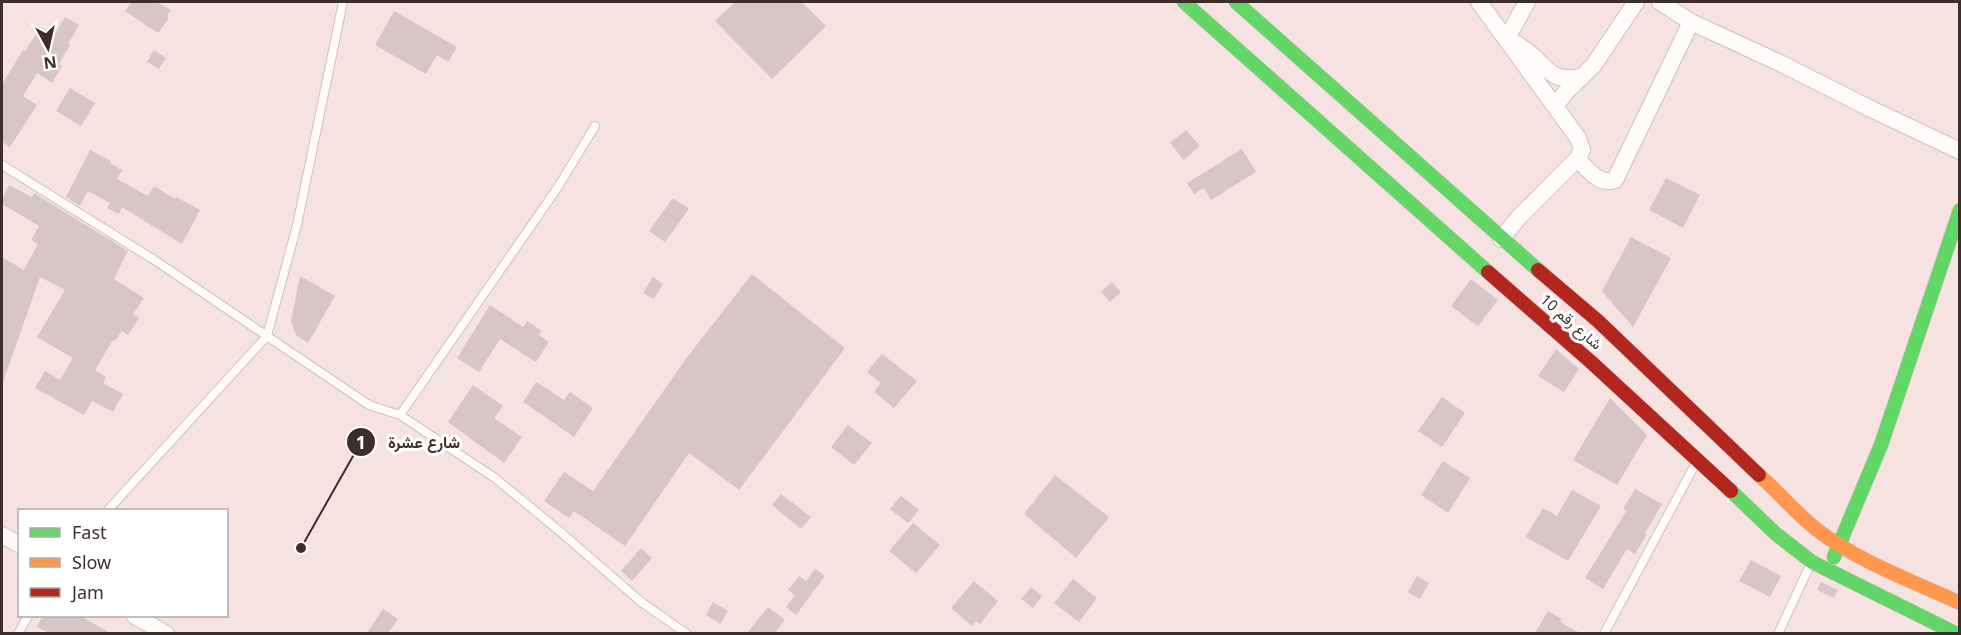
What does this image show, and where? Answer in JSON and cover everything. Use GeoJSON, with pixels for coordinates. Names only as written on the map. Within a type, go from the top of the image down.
{"type":"FeatureCollection","features":[{"type":"Feature","properties":{"kind":"main road","name":"شارع رقم 10"},"geometry":{"type":"LineString","coordinates":[[1184,2],[1303,106],[1405,200],[1540,317],[1698,459],[1776,534],[1812,562],[1957,633]]}},
{"type":"Feature","properties":{"kind":"main road","name":"شارع رقم 10"},"geometry":{"type":"LineString","coordinates":[[1236,2],[1501,239],[1598,321],[1816,529],[1839,546],[1959,603]]}},
{"type":"Feature","properties":{"kind":"main road"},"geometry":{"type":"LineString","coordinates":[[1828,569],[1881,445],[1959,210]]}},
{"type":"Feature","properties":{"kind":"street"},"geometry":{"type":"LineString","coordinates":[[1479,2],[1555,106],[1582,150],[1577,159],[1519,217],[1501,239]]}},
{"type":"Feature","properties":{"kind":"street"},"geometry":{"type":"LineString","coordinates":[[1507,38],[1527,2]]}},
{"type":"Feature","properties":{"kind":"street"},"geometry":{"type":"LineString","coordinates":[[1555,106],[1593,66],[1636,2]]}},
{"type":"Feature","properties":{"kind":"street"},"geometry":{"type":"LineString","coordinates":[[1660,2],[1691,22],[1959,151]]}},
{"type":"Feature","properties":{"kind":"street"},"geometry":{"type":"LineString","coordinates":[[1577,159],[1601,181],[1608,183],[1615,180],[1691,22]]}},
{"type":"Feature","properties":{"kind":"street"},"geometry":{"type":"LineString","coordinates":[[1507,38],[1531,54],[1550,74],[1567,79],[1582,77]]}},
{"type":"Feature","properties":{"kind":"street"},"geometry":{"type":"LineString","coordinates":[[2,535],[18,544]]}},
{"type":"Feature","properties":{"kind":"street"},"geometry":{"type":"LineString","coordinates":[[138,617],[166,633]]}},
{"type":"Feature","properties":{"kind":"lane"},"geometry":{"type":"LineString","coordinates":[[109,509],[267,336],[297,225],[343,2]]}},
{"type":"Feature","properties":{"kind":"lane"},"geometry":{"type":"LineString","coordinates":[[400,415],[558,187],[595,126]]}},
{"type":"Feature","properties":{"kind":"lane"},"geometry":{"type":"LineString","coordinates":[[2,165],[156,261],[369,405],[400,415],[495,478],[640,601],[687,633]]}},
{"type":"Feature","properties":{"kind":"lane"},"geometry":{"type":"LineString","coordinates":[[1604,633],[1698,459]]}},
{"type":"Feature","properties":{"kind":"lane"},"geometry":{"type":"LineString","coordinates":[[1778,633],[1812,562]]}},
{"type":"Feature","properties":{"kind":"lane"},"geometry":{"type":"LineString","coordinates":[[18,633],[27,617]]}},
{"type":"Feature","properties":{"kind":"building"},"geometry":{"type":"Polygon","coordinates":[[[132,2],[157,2],[171,10],[167,16],[169,18],[158,33],[125,11],[132,2]]]}},
{"type":"Feature","properties":{"kind":"building"},"geometry":{"type":"Polygon","coordinates":[[[735,2],[802,2],[826,26],[772,79],[715,21],[735,2]]]}},
{"type":"Feature","properties":{"kind":"building"},"geometry":{"type":"Polygon","coordinates":[[[394,11],[457,47],[448,62],[437,55],[426,74],[375,45],[394,11]]]}},
{"type":"Feature","properties":{"kind":"building"},"geometry":{"type":"Polygon","coordinates":[[[65,17],[79,25],[59,64],[62,66],[52,83],[37,73],[23,96],[37,105],[10,147],[2,142],[2,84],[23,50],[25,51],[41,27],[54,35],[65,17]]]}},
{"type":"Feature","properties":{"kind":"building"},"geometry":{"type":"Polygon","coordinates":[[[154,50],[166,58],[159,69],[147,62],[154,50]]]}},
{"type":"Feature","properties":{"kind":"building"},"geometry":{"type":"Polygon","coordinates":[[[70,88],[95,103],[81,126],[56,111],[70,88]]]}},
{"type":"Feature","properties":{"kind":"building"},"geometry":{"type":"Polygon","coordinates":[[[1186,130],[1200,146],[1184,160],[1170,143],[1186,130]]]}},
{"type":"Feature","properties":{"kind":"building"},"geometry":{"type":"Polygon","coordinates":[[[1242,149],[1256,172],[1211,200],[1204,188],[1194,194],[1187,183],[1242,149]]]}},
{"type":"Feature","properties":{"kind":"building"},"geometry":{"type":"Polygon","coordinates":[[[90,150],[111,161],[110,163],[122,170],[117,179],[148,196],[154,186],[175,199],[176,197],[200,210],[182,244],[122,207],[119,214],[107,208],[110,203],[88,191],[80,206],[66,197],[90,150]]]}},
{"type":"Feature","properties":{"kind":"building"},"geometry":{"type":"Polygon","coordinates":[[[1666,178],[1700,195],[1683,228],[1649,210],[1666,178]]]}},
{"type":"Feature","properties":{"kind":"building"},"geometry":{"type":"Polygon","coordinates":[[[9,185],[32,197],[34,193],[128,251],[114,279],[144,298],[133,314],[139,318],[128,335],[122,331],[115,341],[113,340],[95,370],[106,377],[103,383],[123,394],[113,412],[92,401],[84,415],[35,388],[45,371],[60,380],[73,358],[37,337],[65,290],[40,277],[2,382],[2,257],[24,270],[38,244],[31,240],[39,226],[2,204],[9,185]]]}},
{"type":"Feature","properties":{"kind":"building"},"geometry":{"type":"Polygon","coordinates":[[[673,198],[689,209],[665,242],[649,231],[673,198]]]}},
{"type":"Feature","properties":{"kind":"building"},"geometry":{"type":"Polygon","coordinates":[[[1631,237],[1671,258],[1633,327],[1602,291],[1631,237]]]}},
{"type":"Feature","properties":{"kind":"building"},"geometry":{"type":"Polygon","coordinates":[[[752,274],[845,348],[739,490],[689,453],[625,546],[574,511],[569,518],[544,501],[564,472],[593,491],[688,356],[752,274]]]}},
{"type":"Feature","properties":{"kind":"building"},"geometry":{"type":"Polygon","coordinates":[[[300,276],[335,296],[308,343],[296,335],[291,321],[300,276]]]}},
{"type":"Feature","properties":{"kind":"building"},"geometry":{"type":"Polygon","coordinates":[[[653,277],[663,284],[654,299],[643,293],[653,277]]]}},
{"type":"Feature","properties":{"kind":"building"},"geometry":{"type":"Polygon","coordinates":[[[1471,279],[1498,300],[1478,326],[1451,306],[1471,279]]]}},
{"type":"Feature","properties":{"kind":"building"},"geometry":{"type":"Polygon","coordinates":[[[1112,282],[1121,292],[1110,302],[1101,292],[1112,282]]]}},
{"type":"Feature","properties":{"kind":"building"},"geometry":{"type":"Polygon","coordinates":[[[490,305],[523,327],[527,321],[542,331],[539,335],[549,342],[536,362],[500,339],[479,372],[457,358],[490,305]]]}},
{"type":"Feature","properties":{"kind":"building"},"geometry":{"type":"Polygon","coordinates":[[[1556,349],[1579,369],[1564,392],[1538,376],[1556,349]]]}},
{"type":"Feature","properties":{"kind":"building"},"geometry":{"type":"Polygon","coordinates":[[[882,354],[917,381],[894,408],[874,392],[881,383],[867,372],[882,354]]]}},
{"type":"Feature","properties":{"kind":"building"},"geometry":{"type":"Polygon","coordinates":[[[536,382],[564,400],[570,392],[593,408],[574,437],[523,402],[536,382]]]}},
{"type":"Feature","properties":{"kind":"building"},"geometry":{"type":"Polygon","coordinates":[[[473,385],[503,406],[494,418],[522,437],[504,463],[448,422],[473,385]]]}},
{"type":"Feature","properties":{"kind":"building"},"geometry":{"type":"Polygon","coordinates":[[[1442,397],[1465,413],[1442,447],[1418,431],[1442,397]]]}},
{"type":"Feature","properties":{"kind":"building"},"geometry":{"type":"Polygon","coordinates":[[[1610,398],[1647,435],[1617,485],[1573,460],[1610,398]]]}},
{"type":"Feature","properties":{"kind":"building"},"geometry":{"type":"Polygon","coordinates":[[[848,425],[872,443],[854,465],[831,447],[848,425]]]}},
{"type":"Feature","properties":{"kind":"building"},"geometry":{"type":"Polygon","coordinates":[[[1443,461],[1470,478],[1448,513],[1421,495],[1443,461]]]}},
{"type":"Feature","properties":{"kind":"building"},"geometry":{"type":"Polygon","coordinates":[[[1055,475],[1109,517],[1076,558],[1024,514],[1055,475]]]}},
{"type":"Feature","properties":{"kind":"building"},"geometry":{"type":"Polygon","coordinates":[[[1635,489],[1662,504],[1635,554],[1627,549],[1603,589],[1585,578],[1627,510],[1623,509],[1635,489]]]}},
{"type":"Feature","properties":{"kind":"building"},"geometry":{"type":"Polygon","coordinates":[[[1572,490],[1601,506],[1568,561],[1526,537],[1543,508],[1557,516],[1572,490]]]}},
{"type":"Feature","properties":{"kind":"building"},"geometry":{"type":"Polygon","coordinates":[[[781,494],[811,517],[801,529],[772,505],[781,494]]]}},
{"type":"Feature","properties":{"kind":"building"},"geometry":{"type":"Polygon","coordinates":[[[901,496],[919,510],[908,523],[890,509],[901,496]]]}},
{"type":"Feature","properties":{"kind":"building"},"geometry":{"type":"Polygon","coordinates":[[[913,523],[940,545],[916,573],[889,551],[913,523]]]}},
{"type":"Feature","properties":{"kind":"building"},"geometry":{"type":"Polygon","coordinates":[[[641,548],[652,558],[632,581],[621,571],[641,548]]]}},
{"type":"Feature","properties":{"kind":"building"},"geometry":{"type":"Polygon","coordinates":[[[1751,560],[1781,576],[1770,597],[1739,581],[1751,560]]]}},
{"type":"Feature","properties":{"kind":"building"},"geometry":{"type":"Polygon","coordinates":[[[815,569],[825,576],[796,615],[786,607],[795,595],[788,590],[799,576],[806,581],[815,569]]]}},
{"type":"Feature","properties":{"kind":"building"},"geometry":{"type":"Polygon","coordinates":[[[1417,576],[1429,583],[1420,599],[1408,592],[1417,576]]]}},
{"type":"Feature","properties":{"kind":"building"},"geometry":{"type":"Polygon","coordinates":[[[1073,579],[1097,598],[1079,622],[1054,603],[1073,579]]]}},
{"type":"Feature","properties":{"kind":"building"},"geometry":{"type":"Polygon","coordinates":[[[974,581],[998,601],[980,624],[976,621],[972,626],[951,608],[974,581]]]}},
{"type":"Feature","properties":{"kind":"building"},"geometry":{"type":"Polygon","coordinates":[[[1821,582],[1838,590],[1834,598],[1817,590],[1821,582]]]}},
{"type":"Feature","properties":{"kind":"building"},"geometry":{"type":"Polygon","coordinates":[[[1031,587],[1042,596],[1033,608],[1021,599],[1031,587]]]}},
{"type":"Feature","properties":{"kind":"building"},"geometry":{"type":"Polygon","coordinates":[[[713,602],[728,611],[720,624],[706,615],[713,602]]]}},
{"type":"Feature","properties":{"kind":"building"},"geometry":{"type":"Polygon","coordinates":[[[768,607],[785,620],[774,633],[747,633],[768,607]]]}},
{"type":"Feature","properties":{"kind":"building"},"geometry":{"type":"Polygon","coordinates":[[[383,609],[398,619],[388,633],[367,633],[383,609]]]}},
{"type":"Feature","properties":{"kind":"building"},"geometry":{"type":"Polygon","coordinates":[[[1548,611],[1562,619],[1560,622],[1580,633],[1535,633],[1548,611]]]}},
{"type":"Feature","properties":{"kind":"building"},"geometry":{"type":"Polygon","coordinates":[[[42,617],[82,617],[110,633],[49,633],[37,627],[42,617]]]}},
{"type":"Feature","properties":{"kind":"traffic: fast"},"geometry":{"type":"LineString","coordinates":[[1184,2],[1488,272]]}},
{"type":"Feature","properties":{"kind":"traffic: fast"},"geometry":{"type":"LineString","coordinates":[[1236,2],[1538,270]]}},
{"type":"Feature","properties":{"kind":"traffic: fast"},"geometry":{"type":"LineString","coordinates":[[1834,557],[1881,445],[1960,210]]}},
{"type":"Feature","properties":{"kind":"traffic: fast"},"geometry":{"type":"LineString","coordinates":[[1731,491],[1776,534],[1812,562],[1957,634]]}},
{"type":"Feature","properties":{"kind":"traffic: slow"},"geometry":{"type":"LineString","coordinates":[[1759,475],[1816,529],[1848,551],[1960,603]]}},
{"type":"Feature","properties":{"kind":"traffic: jam"},"geometry":{"type":"LineString","coordinates":[[1538,270],[1598,321],[1759,475]]}},
{"type":"Feature","properties":{"kind":"traffic: jam"},"geometry":{"type":"LineString","coordinates":[[1488,272],[1591,362],[1731,491]]}},
{"type":"Feature","properties":{"kind":"place","name":"شارع عشرة"},"geometry":{"type":"Point","coordinates":[301,548]}}]}
